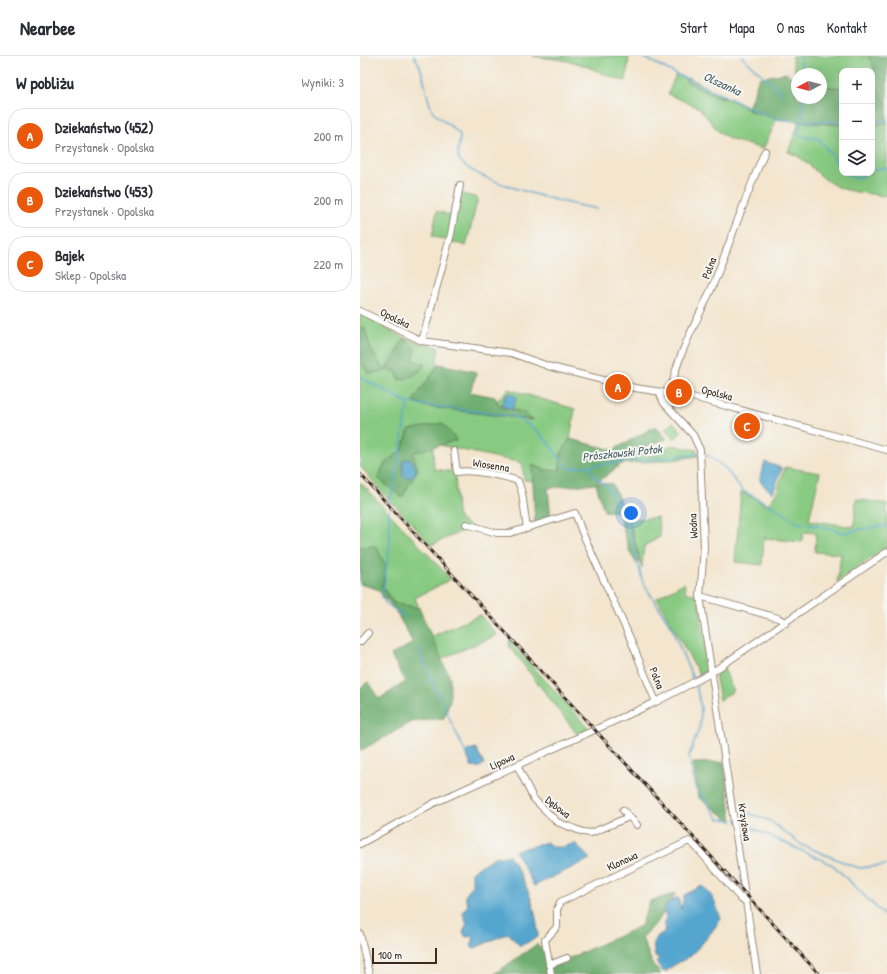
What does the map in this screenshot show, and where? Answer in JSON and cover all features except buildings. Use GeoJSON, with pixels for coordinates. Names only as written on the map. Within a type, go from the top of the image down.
{"type":"FeatureCollection","features":[{"type":"Feature","properties":{"kind":"street","name":"Polna"},"geometry":{"type":"LineString","coordinates":[[671,393],[678,364],[720,268],[736,221],[765,151]]}},
{"type":"Feature","properties":{"kind":"street","name":"Opolska"},"geometry":{"type":"LineString","coordinates":[[422,341],[451,234],[460,185]]}},
{"type":"Feature","properties":{"kind":"street","name":"Opolska"},"geometry":{"type":"LineString","coordinates":[[360,311],[422,341],[511,353],[557,368],[742,410],[887,450]]}},
{"type":"Feature","properties":{"kind":"street","name":"Wodna"},"geometry":{"type":"LineString","coordinates":[[658,392],[664,403],[693,435],[700,450],[704,548],[700,596],[711,673]]}},
{"type":"Feature","properties":{"kind":"street","name":"Wiosenna"},"geometry":{"type":"LineString","coordinates":[[454,451],[457,472],[462,471],[480,473],[518,481],[522,493],[527,529]]}},
{"type":"Feature","properties":{"kind":"street","name":"Polna"},"geometry":{"type":"LineString","coordinates":[[466,524],[504,533],[527,529],[575,513],[630,638],[656,702],[711,673],[786,623],[887,552]]}},
{"type":"Feature","properties":{"kind":"street"},"geometry":{"type":"LineString","coordinates":[[700,596],[778,618],[786,623]]}},
{"type":"Feature","properties":{"kind":"street"},"geometry":{"type":"LineString","coordinates":[[360,642],[368,633]]}},
{"type":"Feature","properties":{"kind":"street","name":"Krzyżowa"},"geometry":{"type":"LineString","coordinates":[[711,673],[757,974]]}},
{"type":"Feature","properties":{"kind":"street","name":"Lipowa"},"geometry":{"type":"LineString","coordinates":[[360,844],[434,803],[656,702]]}},
{"type":"Feature","properties":{"kind":"street","name":"Dębowa"},"geometry":{"type":"LineString","coordinates":[[517,765],[533,798],[562,825],[591,833],[629,817]]}},
{"type":"Feature","properties":{"kind":"street"},"geometry":{"type":"LineString","coordinates":[[623,810],[636,825]]}},
{"type":"Feature","properties":{"kind":"street","name":"Klonowa"},"geometry":{"type":"LineString","coordinates":[[551,974],[545,940],[557,927],[557,910],[560,902],[689,842],[696,847],[741,899],[746,900]]}},
{"type":"Feature","properties":{"kind":"street"},"geometry":{"type":"LineString","coordinates":[[360,934],[369,974]]}},
{"type":"Feature","properties":{"kind":"street"},"geometry":{"type":"LineString","coordinates":[[549,965],[567,958]]}},
{"type":"Feature","properties":{"kind":"green space"},"geometry":{"type":"Polygon","coordinates":[[[533,56],[629,56],[626,81],[573,62],[533,56]]]}},
{"type":"Feature","properties":{"kind":"green space"},"geometry":{"type":"Polygon","coordinates":[[[792,56],[868,56],[874,68],[839,68],[839,88],[827,87],[827,68],[794,68],[792,56]]]}},
{"type":"Feature","properties":{"kind":"green space"},"geometry":{"type":"Polygon","coordinates":[[[868,56],[887,56],[887,124],[875,124],[874,68],[868,56]]]}},
{"type":"Feature","properties":{"kind":"green space"},"geometry":{"type":"Polygon","coordinates":[[[786,73],[791,77],[791,104],[827,104],[827,87],[839,88],[839,125],[782,120],[750,111],[748,108],[759,78],[786,73]]]}},
{"type":"Feature","properties":{"kind":"green space"},"geometry":{"type":"Polygon","coordinates":[[[676,74],[748,108],[750,111],[777,119],[763,149],[729,139],[719,132],[699,108],[668,94],[676,74]]]}},
{"type":"Feature","properties":{"kind":"green space"},"geometry":{"type":"Polygon","coordinates":[[[683,78],[690,78],[726,98],[715,96],[703,91],[683,78]]]}},
{"type":"Feature","properties":{"kind":"green space"},"geometry":{"type":"Polygon","coordinates":[[[799,122],[839,125],[839,176],[875,176],[875,124],[887,124],[887,195],[882,196],[852,191],[836,186],[823,178],[807,163],[788,152],[799,122]]]}},
{"type":"Feature","properties":{"kind":"green space"},"geometry":{"type":"Polygon","coordinates":[[[459,193],[478,198],[466,246],[432,236],[437,211],[453,216],[459,193]]]}},
{"type":"Feature","properties":{"kind":"green space"},"geometry":{"type":"Polygon","coordinates":[[[360,312],[405,338],[419,343],[439,347],[437,362],[439,364],[434,370],[424,406],[532,420],[523,412],[500,407],[497,401],[508,389],[575,409],[570,439],[561,454],[560,470],[545,470],[532,465],[533,481],[524,480],[522,463],[439,445],[457,440],[409,430],[402,450],[385,463],[378,478],[402,497],[413,453],[433,447],[434,469],[455,472],[457,514],[460,520],[472,527],[431,545],[394,504],[393,505],[360,466],[360,312]]]}},
{"type":"Feature","properties":{"kind":"green space"},"geometry":{"type":"Polygon","coordinates":[[[365,328],[370,347],[384,371],[368,374],[360,360],[360,329],[365,328]]]}},
{"type":"Feature","properties":{"kind":"green space"},"geometry":{"type":"Polygon","coordinates":[[[404,338],[415,348],[414,360],[425,364],[417,373],[399,380],[396,371],[384,371],[395,356],[404,338]]]}},
{"type":"Feature","properties":{"kind":"green space"},"geometry":{"type":"Polygon","coordinates":[[[439,364],[477,372],[470,392],[495,397],[500,407],[523,412],[533,420],[428,407],[413,401],[439,364]]]}},
{"type":"Feature","properties":{"kind":"green space"},"geometry":{"type":"Polygon","coordinates":[[[673,422],[682,432],[674,439],[665,429],[673,422]]]}},
{"type":"Feature","properties":{"kind":"green space"},"geometry":{"type":"Polygon","coordinates":[[[442,423],[457,440],[413,453],[418,469],[402,498],[378,478],[385,463],[402,450],[409,430],[442,423]]]}},
{"type":"Feature","properties":{"kind":"green space"},"geometry":{"type":"Polygon","coordinates":[[[656,426],[667,439],[643,447],[597,483],[612,484],[629,520],[640,560],[637,564],[630,553],[618,512],[604,511],[596,484],[548,488],[551,519],[535,525],[532,465],[545,470],[560,470],[561,454],[570,439],[613,450],[656,426]]]}},
{"type":"Feature","properties":{"kind":"green space"},"geometry":{"type":"Polygon","coordinates":[[[672,445],[697,450],[698,456],[671,460],[620,464],[635,453],[651,456],[672,445]]]}},
{"type":"Feature","properties":{"kind":"green space"},"geometry":{"type":"Polygon","coordinates":[[[785,467],[820,473],[809,520],[854,527],[856,499],[887,504],[887,547],[837,582],[841,554],[815,552],[816,533],[804,532],[802,542],[764,538],[762,565],[735,562],[741,492],[767,505],[776,494],[785,467]]]}},
{"type":"Feature","properties":{"kind":"green space"},"geometry":{"type":"Polygon","coordinates":[[[360,482],[451,579],[415,598],[419,608],[394,603],[382,587],[386,567],[376,546],[360,547],[360,482]]]}},
{"type":"Feature","properties":{"kind":"green space"},"geometry":{"type":"Polygon","coordinates":[[[658,517],[660,537],[644,546],[642,568],[629,520],[658,517]]]}},
{"type":"Feature","properties":{"kind":"green space"},"geometry":{"type":"Polygon","coordinates":[[[376,546],[386,567],[382,587],[394,603],[419,608],[450,678],[450,700],[444,718],[412,722],[360,751],[360,688],[368,682],[379,699],[405,682],[391,655],[413,643],[394,608],[377,589],[360,584],[360,547],[376,546]]]}},
{"type":"Feature","properties":{"kind":"green space"},"geometry":{"type":"Polygon","coordinates":[[[684,583],[686,593],[698,594],[709,669],[699,674],[657,598],[684,583]]]}},
{"type":"Feature","properties":{"kind":"green space"},"geometry":{"type":"Polygon","coordinates":[[[480,615],[497,635],[441,659],[430,637],[480,615]]]}},
{"type":"Feature","properties":{"kind":"green space"},"geometry":{"type":"Polygon","coordinates":[[[509,640],[590,730],[577,734],[509,646],[509,640]]]}},
{"type":"Feature","properties":{"kind":"green space"},"geometry":{"type":"Polygon","coordinates":[[[724,668],[733,691],[720,700],[715,674],[724,668]]]}},
{"type":"Feature","properties":{"kind":"green space"},"geometry":{"type":"Polygon","coordinates":[[[724,762],[732,822],[698,797],[693,763],[724,762]]]}},
{"type":"Feature","properties":{"kind":"green space"},"geometry":{"type":"Polygon","coordinates":[[[676,893],[658,921],[642,938],[653,965],[661,974],[494,974],[537,944],[554,965],[641,926],[650,901],[676,893]]]}},
{"type":"Feature","properties":{"kind":"water"},"geometry":{"type":"Polygon","coordinates":[[[510,393],[517,397],[512,410],[501,405],[506,395],[510,393]]]}},
{"type":"Feature","properties":{"kind":"water"},"geometry":{"type":"Polygon","coordinates":[[[411,459],[416,469],[414,476],[408,478],[403,476],[403,460],[411,459]]]}},
{"type":"Feature","properties":{"kind":"water"},"geometry":{"type":"Polygon","coordinates":[[[765,462],[782,468],[773,493],[761,483],[760,480],[765,462]]]}},
{"type":"Feature","properties":{"kind":"water"},"geometry":{"type":"Polygon","coordinates":[[[476,748],[484,764],[478,768],[472,767],[466,754],[468,750],[476,748]]]}},
{"type":"Feature","properties":{"kind":"water"},"geometry":{"type":"Polygon","coordinates":[[[547,842],[552,847],[563,847],[575,843],[590,859],[534,886],[515,851],[547,842]]]}},
{"type":"Feature","properties":{"kind":"water"},"geometry":{"type":"Polygon","coordinates":[[[509,855],[525,884],[533,904],[538,937],[520,946],[508,933],[473,949],[471,945],[473,942],[473,936],[466,937],[463,932],[467,923],[462,912],[468,905],[465,896],[472,886],[472,871],[496,856],[500,857],[509,855]]]}},
{"type":"Feature","properties":{"kind":"water"},"geometry":{"type":"Polygon","coordinates":[[[702,886],[712,897],[721,919],[706,939],[690,956],[666,972],[662,971],[656,961],[659,960],[658,957],[655,957],[653,942],[659,935],[666,931],[664,929],[666,916],[663,911],[667,904],[678,897],[681,910],[684,895],[702,886]]]}},
{"type":"Feature","properties":{"kind":"waterway"},"geometry":{"type":"LineString","coordinates":[[414,56],[421,69],[432,110],[437,116],[454,128],[460,135],[458,157],[468,168],[501,184],[523,191],[597,209]]}},
{"type":"Feature","properties":{"kind":"waterway","name":"Olszanka"},"geometry":{"type":"LineString","coordinates":[[641,56],[676,74],[775,119],[797,121]]}},
{"type":"Feature","properties":{"kind":"waterway"},"geometry":{"type":"LineString","coordinates":[[741,56],[783,94]]}},
{"type":"Feature","properties":{"kind":"waterway"},"geometry":{"type":"LineString","coordinates":[[801,56],[801,68]]}},
{"type":"Feature","properties":{"kind":"waterway"},"geometry":{"type":"LineString","coordinates":[[802,104],[802,121]]}},
{"type":"Feature","properties":{"kind":"waterway","name":"Olszanka"},"geometry":{"type":"LineString","coordinates":[[800,121],[839,122]]}},
{"type":"Feature","properties":{"kind":"waterway"},"geometry":{"type":"LineString","coordinates":[[801,121],[798,135],[819,139],[839,164]]}},
{"type":"Feature","properties":{"kind":"waterway","name":"Olszanka"},"geometry":{"type":"LineString","coordinates":[[875,122],[887,121]]}},
{"type":"Feature","properties":{"kind":"waterway"},"geometry":{"type":"LineString","coordinates":[[875,170],[887,168]]}},
{"type":"Feature","properties":{"kind":"waterway"},"geometry":{"type":"LineString","coordinates":[[850,176],[854,178],[862,176]]}},
{"type":"Feature","properties":{"kind":"waterway","name":"Prószkowski Potok"},"geometry":{"type":"LineString","coordinates":[[360,377],[408,403],[511,416],[528,424],[542,436],[569,468],[698,454]]}},
{"type":"Feature","properties":{"kind":"waterway"},"geometry":{"type":"LineString","coordinates":[[395,480],[408,403]]}},
{"type":"Feature","properties":{"kind":"waterway","name":"Prószkowski Potok"},"geometry":{"type":"LineString","coordinates":[[702,454],[709,456],[724,467],[743,491],[774,507],[798,523],[825,527],[843,533],[879,526],[887,527]]}},
{"type":"Feature","properties":{"kind":"waterway"},"geometry":{"type":"LineString","coordinates":[[590,467],[594,476],[608,487],[626,518],[643,583],[671,626],[693,679],[708,671]]}},
{"type":"Feature","properties":{"kind":"waterway"},"geometry":{"type":"LineString","coordinates":[[390,503],[394,483]]}},
{"type":"Feature","properties":{"kind":"waterway"},"geometry":{"type":"LineString","coordinates":[[389,510],[390,542],[382,597],[386,603],[406,618]]}},
{"type":"Feature","properties":{"kind":"waterway"},"geometry":{"type":"LineString","coordinates":[[419,649],[431,680],[441,699]]}},
{"type":"Feature","properties":{"kind":"waterway"},"geometry":{"type":"LineString","coordinates":[[696,685],[701,708],[700,726],[689,756],[695,787],[719,819],[732,820]]}},
{"type":"Feature","properties":{"kind":"waterway"},"geometry":{"type":"LineString","coordinates":[[443,703],[452,724]]}},
{"type":"Feature","properties":{"kind":"waterway"},"geometry":{"type":"LineString","coordinates":[[454,728],[466,754]]}},
{"type":"Feature","properties":{"kind":"waterway"},"geometry":{"type":"LineString","coordinates":[[740,816],[748,813],[770,821],[802,845],[850,865],[860,868],[887,865]]}},
{"type":"Feature","properties":{"kind":"waterway"},"geometry":{"type":"LineString","coordinates":[[737,819],[737,821],[833,865],[887,918]]}},
{"type":"Feature","properties":{"kind":"railway"},"geometry":{"type":"LineString","coordinates":[[360,474],[819,974]]}},
{"type":"Feature","properties":{"kind":"place","name":"Dziekaństwo (452)"},"geometry":{"type":"Point","coordinates":[618,387]}},
{"type":"Feature","properties":{"kind":"place","name":"Dziekaństwo (453)"},"geometry":{"type":"Point","coordinates":[679,392]}},
{"type":"Feature","properties":{"kind":"place","name":"Bajek"},"geometry":{"type":"Point","coordinates":[747,426]}}]}
